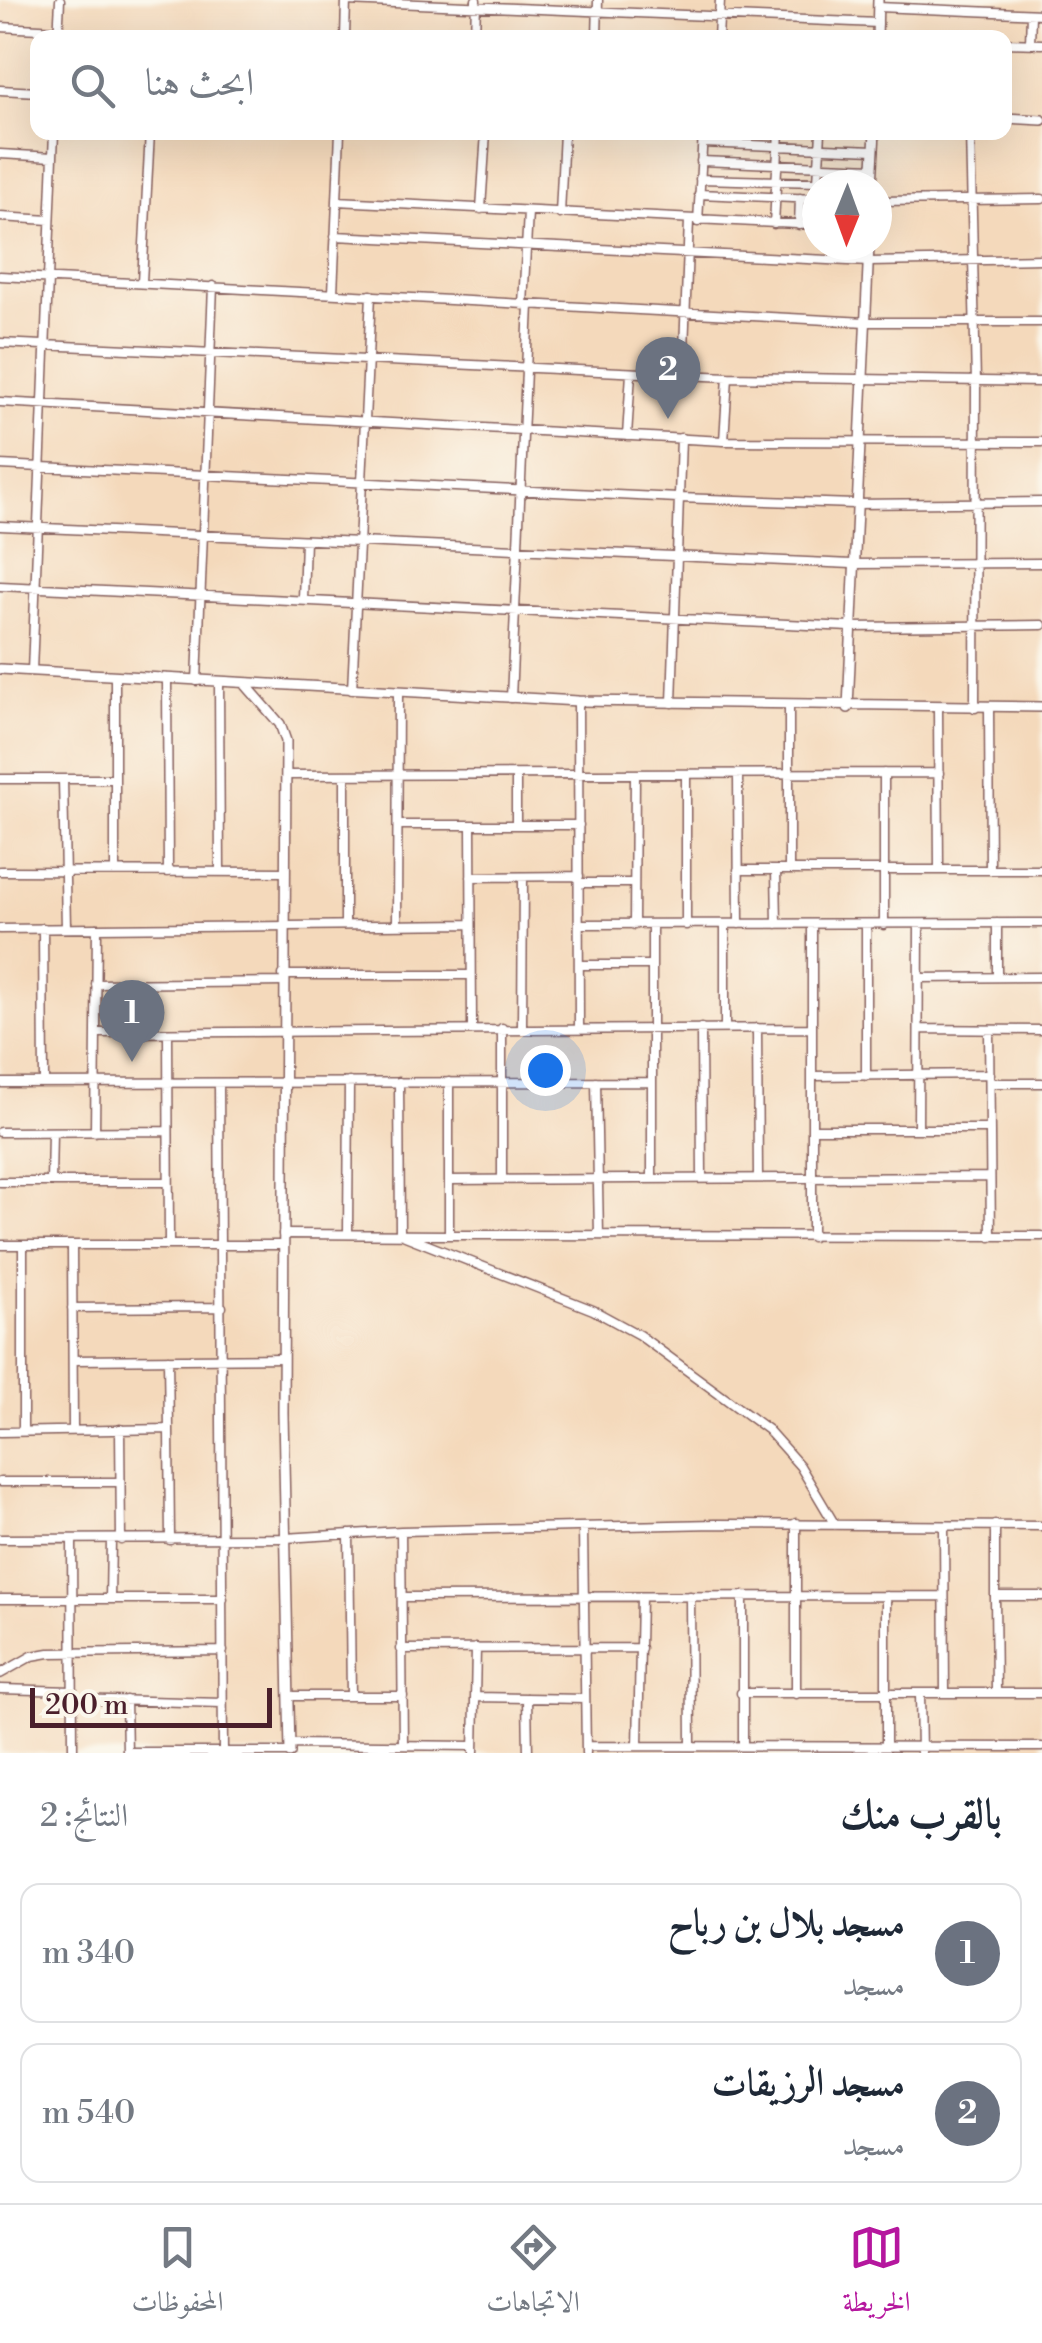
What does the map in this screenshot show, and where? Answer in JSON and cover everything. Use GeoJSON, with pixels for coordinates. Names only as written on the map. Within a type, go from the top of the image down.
{"type":"FeatureCollection","features":[{"type":"Feature","properties":{"kind":"street"},"geometry":{"type":"LineString","coordinates":[[58,30],[60,0]]}},
{"type":"Feature","properties":{"kind":"street"},"geometry":{"type":"LineString","coordinates":[[597,30],[598,0]]}},
{"type":"Feature","properties":{"kind":"street"},"geometry":{"type":"LineString","coordinates":[[718,30],[720,0]]}},
{"type":"Feature","properties":{"kind":"street"},"geometry":{"type":"LineString","coordinates":[[986,0],[986,12]]}},
{"type":"Feature","properties":{"kind":"street"},"geometry":{"type":"LineString","coordinates":[[345,30],[346,1],[878,23]]}},
{"type":"Feature","properties":{"kind":"street"},"geometry":{"type":"LineString","coordinates":[[474,30],[476,4]]}},
{"type":"Feature","properties":{"kind":"street"},"geometry":{"type":"LineString","coordinates":[[878,30],[878,4],[1042,14]]}},
{"type":"Feature","properties":{"kind":"street"},"geometry":{"type":"LineString","coordinates":[[1030,44],[1031,14]]}},
{"type":"Feature","properties":{"kind":"street"},"geometry":{"type":"LineString","coordinates":[[0,27],[30,31]]}},
{"type":"Feature","properties":{"kind":"street"},"geometry":{"type":"LineString","coordinates":[[1012,43],[1042,44]]}},
{"type":"Feature","properties":{"kind":"street"},"geometry":{"type":"LineString","coordinates":[[0,90],[30,92]]}},
{"type":"Feature","properties":{"kind":"street"},"geometry":{"type":"LineString","coordinates":[[1012,118],[1042,120]]}},
{"type":"Feature","properties":{"kind":"street"},"geometry":{"type":"LineString","coordinates":[[32,671],[54,140]]}},
{"type":"Feature","properties":{"kind":"street"},"geometry":{"type":"LineString","coordinates":[[142,282],[150,140]]}},
{"type":"Feature","properties":{"kind":"street"},"geometry":{"type":"LineString","coordinates":[[333,293],[340,140]]}},
{"type":"Feature","properties":{"kind":"street"},"geometry":{"type":"LineString","coordinates":[[482,209],[486,140]]}},
{"type":"Feature","properties":{"kind":"street"},"geometry":{"type":"LineString","coordinates":[[560,214],[564,140]]}},
{"type":"Feature","properties":{"kind":"street"},"geometry":{"type":"LineString","coordinates":[[684,375],[689,254],[703,140]]}},
{"type":"Feature","properties":{"kind":"street"},"geometry":{"type":"LineString","coordinates":[[774,224],[778,140]]}},
{"type":"Feature","properties":{"kind":"street"},"geometry":{"type":"LineString","coordinates":[[819,170],[820,140]]}},
{"type":"Feature","properties":{"kind":"street"},"geometry":{"type":"LineString","coordinates":[[702,161],[873,168],[875,140]]}},
{"type":"Feature","properties":{"kind":"street"},"geometry":{"type":"LineString","coordinates":[[970,140],[976,382],[975,708]]}},
{"type":"Feature","properties":{"kind":"street"},"geometry":{"type":"LineString","coordinates":[[703,144],[874,150]]}},
{"type":"Feature","properties":{"kind":"street"},"geometry":{"type":"LineString","coordinates":[[718,161],[719,144]]}},
{"type":"Feature","properties":{"kind":"street"},"geometry":{"type":"LineString","coordinates":[[0,154],[53,158]]}},
{"type":"Feature","properties":{"kind":"street"},"geometry":{"type":"LineString","coordinates":[[700,179],[802,181]]}},
{"type":"Feature","properties":{"kind":"street"},"geometry":{"type":"LineString","coordinates":[[699,194],[800,198],[799,224]]}},
{"type":"Feature","properties":{"kind":"street"},"geometry":{"type":"LineString","coordinates":[[892,201],[1042,200]]}},
{"type":"Feature","properties":{"kind":"street"},"geometry":{"type":"LineString","coordinates":[[337,201],[693,222],[802,224]]}},
{"type":"Feature","properties":{"kind":"street"},"geometry":{"type":"LineString","coordinates":[[511,698],[526,369],[528,212]]}},
{"type":"Feature","properties":{"kind":"street"},"geometry":{"type":"LineString","coordinates":[[0,217],[50,220]]}},
{"type":"Feature","properties":{"kind":"street"},"geometry":{"type":"LineString","coordinates":[[335,236],[869,262],[1042,258]]}},
{"type":"Feature","properties":{"kind":"street"},"geometry":{"type":"LineString","coordinates":[[848,708],[854,504],[869,262]]}},
{"type":"Feature","properties":{"kind":"street"},"geometry":{"type":"LineString","coordinates":[[0,276],[866,322],[1042,322]]}},
{"type":"Feature","properties":{"kind":"street"},"geometry":{"type":"LineString","coordinates":[[197,681],[213,286]]}},
{"type":"Feature","properties":{"kind":"street"},"geometry":{"type":"LineString","coordinates":[[352,691],[371,295]]}},
{"type":"Feature","properties":{"kind":"street"},"geometry":{"type":"LineString","coordinates":[[0,342],[631,374],[862,382],[1042,382]]}},
{"type":"Feature","properties":{"kind":"street"},"geometry":{"type":"LineString","coordinates":[[627,436],[631,374]]}},
{"type":"Feature","properties":{"kind":"street"},"geometry":{"type":"LineString","coordinates":[[724,441],[728,377]]}},
{"type":"Feature","properties":{"kind":"street"},"geometry":{"type":"LineString","coordinates":[[0,402],[724,441],[1042,442]]}},
{"type":"Feature","properties":{"kind":"street"},"geometry":{"type":"LineString","coordinates":[[672,704],[681,438]]}},
{"type":"Feature","properties":{"kind":"street"},"geometry":{"type":"LineString","coordinates":[[0,464],[678,498],[854,504],[1042,502]]}},
{"type":"Feature","properties":{"kind":"street"},"geometry":{"type":"LineString","coordinates":[[0,526],[852,564],[1042,563]]}},
{"type":"Feature","properties":{"kind":"street"},"geometry":{"type":"LineString","coordinates":[[303,599],[305,540]]}},
{"type":"Feature","properties":{"kind":"street"},"geometry":{"type":"LineString","coordinates":[[0,586],[674,620],[850,626],[1042,624]]}},
{"type":"Feature","properties":{"kind":"street"},"geometry":{"type":"LineString","coordinates":[[0,669],[578,701],[848,708],[1042,707]]}},
{"type":"Feature","properties":{"kind":"street"},"geometry":{"type":"LineString","coordinates":[[115,871],[116,676]]}},
{"type":"Feature","properties":{"kind":"street"},"geometry":{"type":"LineString","coordinates":[[167,679],[168,872]]}},
{"type":"Feature","properties":{"kind":"street"},"geometry":{"type":"LineString","coordinates":[[218,682],[220,872]]}},
{"type":"Feature","properties":{"kind":"street"},"geometry":{"type":"LineString","coordinates":[[246,684],[285,733],[283,1358],[290,1750]]}},
{"type":"Feature","properties":{"kind":"street"},"geometry":{"type":"LineString","coordinates":[[397,925],[398,694]]}},
{"type":"Feature","properties":{"kind":"street"},"geometry":{"type":"LineString","coordinates":[[578,701],[579,1027]]}},
{"type":"Feature","properties":{"kind":"street"},"geometry":{"type":"LineString","coordinates":[[789,706],[789,870]]}},
{"type":"Feature","properties":{"kind":"street"},"geometry":{"type":"LineString","coordinates":[[938,708],[939,870]]}},
{"type":"Feature","properties":{"kind":"street"},"geometry":{"type":"LineString","coordinates":[[990,708],[990,870]]}},
{"type":"Feature","properties":{"kind":"street"},"geometry":{"type":"LineString","coordinates":[[884,773],[884,924]]}},
{"type":"Feature","properties":{"kind":"street"},"geometry":{"type":"LineString","coordinates":[[286,775],[939,773]]}},
{"type":"Feature","properties":{"kind":"street"},"geometry":{"type":"LineString","coordinates":[[516,774],[516,824]]}},
{"type":"Feature","properties":{"kind":"street"},"geometry":{"type":"LineString","coordinates":[[634,924],[635,774]]}},
{"type":"Feature","properties":{"kind":"street"},"geometry":{"type":"LineString","coordinates":[[686,774],[686,924]]}},
{"type":"Feature","properties":{"kind":"street"},"geometry":{"type":"LineString","coordinates":[[738,774],[738,924]]}},
{"type":"Feature","properties":{"kind":"street"},"geometry":{"type":"LineString","coordinates":[[345,775],[345,925]]}},
{"type":"Feature","properties":{"kind":"street"},"geometry":{"type":"LineString","coordinates":[[0,779],[115,778]]}},
{"type":"Feature","properties":{"kind":"street"},"geometry":{"type":"LineString","coordinates":[[64,779],[66,928]]}},
{"type":"Feature","properties":{"kind":"street"},"geometry":{"type":"LineString","coordinates":[[398,825],[579,825]]}},
{"type":"Feature","properties":{"kind":"street"},"geometry":{"type":"LineString","coordinates":[[471,825],[472,1028]]}},
{"type":"Feature","properties":{"kind":"street"},"geometry":{"type":"LineString","coordinates":[[738,870],[1042,870]]}},
{"type":"Feature","properties":{"kind":"street"},"geometry":{"type":"LineString","coordinates":[[776,870],[777,924]]}},
{"type":"Feature","properties":{"kind":"street"},"geometry":{"type":"LineString","coordinates":[[0,871],[284,872]]}},
{"type":"Feature","properties":{"kind":"street"},"geometry":{"type":"LineString","coordinates":[[471,877],[634,883]]}},
{"type":"Feature","properties":{"kind":"street"},"geometry":{"type":"LineString","coordinates":[[522,877],[522,1028]]}},
{"type":"Feature","properties":{"kind":"street"},"geometry":{"type":"LineString","coordinates":[[996,923],[997,977]]}},
{"type":"Feature","properties":{"kind":"street"},"geometry":{"type":"LineString","coordinates":[[579,924],[1042,923]]}},
{"type":"Feature","properties":{"kind":"street"},"geometry":{"type":"LineString","coordinates":[[0,929],[471,924]]}},
{"type":"Feature","properties":{"kind":"street"},"geometry":{"type":"LineString","coordinates":[[652,924],[652,1178]]}},
{"type":"Feature","properties":{"kind":"street"},"geometry":{"type":"LineString","coordinates":[[725,924],[725,1028]]}},
{"type":"Feature","properties":{"kind":"street"},"geometry":{"type":"LineString","coordinates":[[812,924],[812,1237]]}},
{"type":"Feature","properties":{"kind":"street"},"geometry":{"type":"LineString","coordinates":[[866,924],[866,1076]]}},
{"type":"Feature","properties":{"kind":"street"},"geometry":{"type":"LineString","coordinates":[[918,1130],[919,924]]}},
{"type":"Feature","properties":{"kind":"street"},"geometry":{"type":"LineString","coordinates":[[43,928],[44,1083]]}},
{"type":"Feature","properties":{"kind":"street"},"geometry":{"type":"LineString","coordinates":[[96,928],[96,1132]]}},
{"type":"Feature","properties":{"kind":"street"},"geometry":{"type":"LineString","coordinates":[[579,965],[652,966]]}},
{"type":"Feature","properties":{"kind":"street"},"geometry":{"type":"LineString","coordinates":[[96,984],[472,975]]}},
{"type":"Feature","properties":{"kind":"street"},"geometry":{"type":"LineString","coordinates":[[919,978],[1042,977]]}},
{"type":"Feature","properties":{"kind":"street"},"geometry":{"type":"LineString","coordinates":[[502,1028],[502,1179]]}},
{"type":"Feature","properties":{"kind":"street"},"geometry":{"type":"LineString","coordinates":[[701,1028],[702,1178]]}},
{"type":"Feature","properties":{"kind":"street"},"geometry":{"type":"LineString","coordinates":[[756,1028],[758,1178]]}},
{"type":"Feature","properties":{"kind":"street"},"geometry":{"type":"LineString","coordinates":[[96,1033],[811,1028]]}},
{"type":"Feature","properties":{"kind":"street"},"geometry":{"type":"LineString","coordinates":[[919,1030],[1042,1030]]}},
{"type":"Feature","properties":{"kind":"street"},"geometry":{"type":"LineString","coordinates":[[989,1030],[991,1237]]}},
{"type":"Feature","properties":{"kind":"street"},"geometry":{"type":"LineString","coordinates":[[168,1033],[169,1245]]}},
{"type":"Feature","properties":{"kind":"street"},"geometry":{"type":"LineString","coordinates":[[812,1076],[918,1076],[1042,1083]]}},
{"type":"Feature","properties":{"kind":"street"},"geometry":{"type":"LineString","coordinates":[[348,1234],[349,1082]]}},
{"type":"Feature","properties":{"kind":"street"},"geometry":{"type":"LineString","coordinates":[[399,1082],[400,1234]]}},
{"type":"Feature","properties":{"kind":"street"},"geometry":{"type":"LineString","coordinates":[[449,1082],[450,1235]]}},
{"type":"Feature","properties":{"kind":"street"},"geometry":{"type":"LineString","coordinates":[[596,1082],[599,1235]]}},
{"type":"Feature","properties":{"kind":"street"},"geometry":{"type":"LineString","coordinates":[[0,1084],[651,1082]]}},
{"type":"Feature","properties":{"kind":"street"},"geometry":{"type":"LineString","coordinates":[[219,1084],[223,1753]]}},
{"type":"Feature","properties":{"kind":"street"},"geometry":{"type":"LineString","coordinates":[[813,1129],[990,1128]]}},
{"type":"Feature","properties":{"kind":"street"},"geometry":{"type":"LineString","coordinates":[[0,1132],[167,1131]]}},
{"type":"Feature","properties":{"kind":"street"},"geometry":{"type":"LineString","coordinates":[[51,1182],[52,1132]]}},
{"type":"Feature","properties":{"kind":"street"},"geometry":{"type":"LineString","coordinates":[[449,1180],[990,1177]]}},
{"type":"Feature","properties":{"kind":"street"},"geometry":{"type":"LineString","coordinates":[[0,1182],[168,1182]]}},
{"type":"Feature","properties":{"kind":"street"},"geometry":{"type":"LineString","coordinates":[[0,1245],[221,1245],[348,1234],[1042,1236]]}},
{"type":"Feature","properties":{"kind":"street"},"geometry":{"type":"LineString","coordinates":[[400,1234],[594,1310],[639,1335],[768,1430],[800,1466],[836,1525]]}},
{"type":"Feature","properties":{"kind":"street"},"geometry":{"type":"LineString","coordinates":[[23,1245],[23,1431]]}},
{"type":"Feature","properties":{"kind":"street"},"geometry":{"type":"LineString","coordinates":[[72,1245],[73,1429]]}},
{"type":"Feature","properties":{"kind":"street"},"geometry":{"type":"LineString","coordinates":[[72,1308],[222,1307]]}},
{"type":"Feature","properties":{"kind":"street"},"geometry":{"type":"LineString","coordinates":[[73,1360],[283,1358]]}},
{"type":"Feature","properties":{"kind":"street"},"geometry":{"type":"LineString","coordinates":[[168,1359],[170,1540]]}},
{"type":"Feature","properties":{"kind":"street"},"geometry":{"type":"LineString","coordinates":[[0,1432],[168,1428]]}},
{"type":"Feature","properties":{"kind":"street"},"geometry":{"type":"LineString","coordinates":[[110,1599],[120,1482],[120,1429]]}},
{"type":"Feature","properties":{"kind":"street"},"geometry":{"type":"LineString","coordinates":[[0,1482],[120,1482]]}},
{"type":"Feature","properties":{"kind":"street"},"geometry":{"type":"LineString","coordinates":[[796,1524],[796,1694]]}},
{"type":"Feature","properties":{"kind":"street"},"geometry":{"type":"LineString","coordinates":[[0,1540],[285,1538],[402,1531],[796,1524],[1042,1526]]}},
{"type":"Feature","properties":{"kind":"street"},"geometry":{"type":"LineString","coordinates":[[995,1525],[996,1692]]}},
{"type":"Feature","properties":{"kind":"street"},"geometry":{"type":"LineString","coordinates":[[944,1526],[945,1693]]}},
{"type":"Feature","properties":{"kind":"street"},"geometry":{"type":"LineString","coordinates":[[583,1528],[586,1749],[1042,1747]]}},
{"type":"Feature","properties":{"kind":"street"},"geometry":{"type":"LineString","coordinates":[[402,1531],[403,1745]]}},
{"type":"Feature","properties":{"kind":"street"},"geometry":{"type":"LineString","coordinates":[[350,1534],[351,1696]]}},
{"type":"Feature","properties":{"kind":"street"},"geometry":{"type":"LineString","coordinates":[[72,1540],[73,1753]]}},
{"type":"Feature","properties":{"kind":"street"},"geometry":{"type":"LineString","coordinates":[[402,1596],[944,1596]]}},
{"type":"Feature","properties":{"kind":"street"},"geometry":{"type":"LineString","coordinates":[[690,1596],[691,1746]]}},
{"type":"Feature","properties":{"kind":"street"},"geometry":{"type":"LineString","coordinates":[[742,1596],[743,1746]]}},
{"type":"Feature","properties":{"kind":"street"},"geometry":{"type":"LineString","coordinates":[[886,1596],[886,1745]]}},
{"type":"Feature","properties":{"kind":"street"},"geometry":{"type":"LineString","coordinates":[[995,1596],[1042,1596]]}},
{"type":"Feature","properties":{"kind":"street"},"geometry":{"type":"LineString","coordinates":[[638,1746],[641,1597]]}},
{"type":"Feature","properties":{"kind":"street"},"geometry":{"type":"LineString","coordinates":[[0,1599],[224,1599]]}},
{"type":"Feature","properties":{"kind":"street"},"geometry":{"type":"LineString","coordinates":[[401,1648],[641,1648]]}},
{"type":"Feature","properties":{"kind":"street"},"geometry":{"type":"LineString","coordinates":[[126,1700],[128,1752],[223,1753],[403,1745],[474,1749],[476,1648]]}},
{"type":"Feature","properties":{"kind":"street"},"geometry":{"type":"LineString","coordinates":[[0,1674],[32,1656],[72,1651],[223,1651]]}},
{"type":"Feature","properties":{"kind":"street"},"geometry":{"type":"LineString","coordinates":[[0,1690],[222,1703]]}},
{"type":"Feature","properties":{"kind":"street"},"geometry":{"type":"LineString","coordinates":[[742,1694],[1042,1692]]}},
{"type":"Feature","properties":{"kind":"street"},"geometry":{"type":"LineString","coordinates":[[920,1693],[921,1749]]}},
{"type":"Feature","properties":{"kind":"street"},"geometry":{"type":"LineString","coordinates":[[290,1696],[404,1696]]}},
{"type":"Feature","properties":{"kind":"street"},"geometry":{"type":"LineString","coordinates":[[475,1698],[585,1699]]}},
{"type":"Feature","properties":{"kind":"street"},"geometry":{"type":"LineString","coordinates":[[527,1698],[528,1753]]}},
{"type":"Feature","properties":{"kind":"place","name":"مسجد الرزيقات"},"geometry":{"type":"Point","coordinates":[668,419]}},
{"type":"Feature","properties":{"kind":"place","name":"مسجد بلال بن رباح"},"geometry":{"type":"Point","coordinates":[132,1062]}}]}
